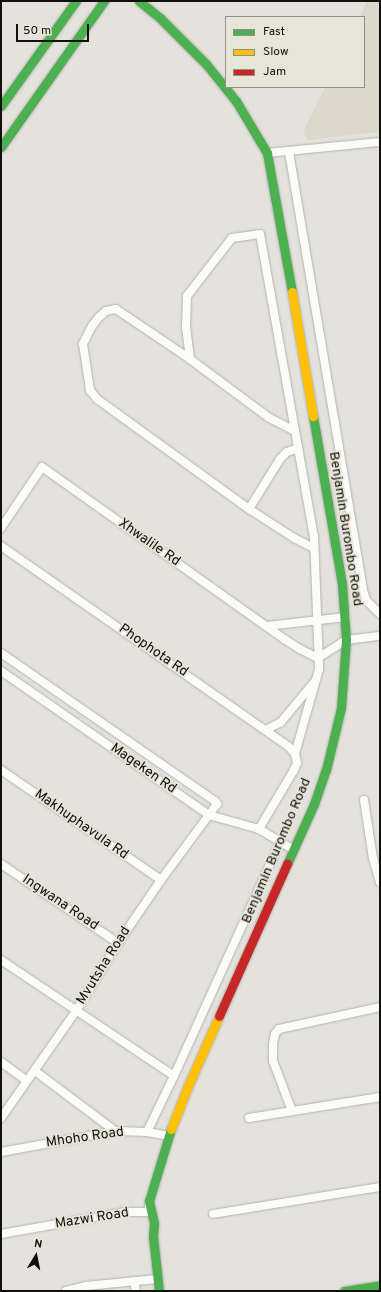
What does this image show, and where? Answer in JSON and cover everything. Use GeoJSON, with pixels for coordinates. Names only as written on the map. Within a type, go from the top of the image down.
{"type":"FeatureCollection","features":[{"type":"Feature","properties":{"kind":"street"},"geometry":{"type":"LineString","coordinates":[[1,106],[76,1]]}},
{"type":"Feature","properties":{"kind":"street"},"geometry":{"type":"LineString","coordinates":[[1,147],[104,1]]}},
{"type":"Feature","properties":{"kind":"street","name":"Benjamin Burombo Road"},"geometry":{"type":"LineString","coordinates":[[139,1],[162,19],[206,64],[225,87]]}},
{"type":"Feature","properties":{"kind":"street","name":"Benjamin Burombo Road"},"geometry":{"type":"LineString","coordinates":[[159,1291],[154,1223],[149,1201],[169,1136],[188,1086],[314,804],[335,737],[341,708],[346,640],[341,576],[272,175],[266,153],[236,101],[225,88]]}},
{"type":"Feature","properties":{"kind":"street"},"geometry":{"type":"LineString","coordinates":[[266,153],[289,152],[380,142]]}},
{"type":"Feature","properties":{"kind":"street"},"geometry":{"type":"LineString","coordinates":[[289,152],[363,590],[366,600],[380,614]]}},
{"type":"Feature","properties":{"kind":"street"},"geometry":{"type":"LineString","coordinates":[[190,359],[186,327],[187,296],[232,238],[260,234],[312,524],[317,620],[318,677],[295,754],[297,763],[289,782],[259,829]]}},
{"type":"Feature","properties":{"kind":"street"},"geometry":{"type":"LineString","coordinates":[[295,432],[268,417],[190,359],[116,309],[106,311],[99,316],[83,344],[90,390],[94,396],[249,509],[294,538],[314,548]]}},
{"type":"Feature","properties":{"kind":"street"},"geometry":{"type":"LineString","coordinates":[[249,509],[280,459],[287,452],[298,448]]}},
{"type":"Feature","properties":{"kind":"street","name":"Xhwalile Rd"},"geometry":{"type":"LineString","coordinates":[[1,528],[42,467],[300,650],[318,658]]}},
{"type":"Feature","properties":{"kind":"street","name":"Phophota Rd"},"geometry":{"type":"LineString","coordinates":[[1,546],[266,730],[295,754]]}},
{"type":"Feature","properties":{"kind":"street"},"geometry":{"type":"LineString","coordinates":[[267,626],[344,617]]}},
{"type":"Feature","properties":{"kind":"street"},"geometry":{"type":"LineString","coordinates":[[318,658],[346,640],[380,636]]}},
{"type":"Feature","properties":{"kind":"street"},"geometry":{"type":"LineString","coordinates":[[1,653],[215,801],[215,808],[209,815]]}},
{"type":"Feature","properties":{"kind":"street","name":"Mageken Rd"},"geometry":{"type":"LineString","coordinates":[[1,671],[209,815],[259,829],[294,850]]}},
{"type":"Feature","properties":{"kind":"street"},"geometry":{"type":"LineString","coordinates":[[266,730],[286,717],[318,677]]}},
{"type":"Feature","properties":{"kind":"street","name":"Makhuphavula Rd"},"geometry":{"type":"LineString","coordinates":[[1,770],[160,880]]}},
{"type":"Feature","properties":{"kind":"street"},"geometry":{"type":"LineString","coordinates":[[364,800],[373,858],[380,882]]}},
{"type":"Feature","properties":{"kind":"street","name":"Mvutsha Road"},"geometry":{"type":"LineString","coordinates":[[1,1118],[26,1080],[35,1071],[76,1011],[118,943],[160,880],[209,815]]}},
{"type":"Feature","properties":{"kind":"street"},"geometry":{"type":"LineString","coordinates":[[147,1132],[280,842]]}},
{"type":"Feature","properties":{"kind":"street","name":"Ingwana Road"},"geometry":{"type":"LineString","coordinates":[[1,864],[118,943]]}},
{"type":"Feature","properties":{"kind":"street"},"geometry":{"type":"LineString","coordinates":[[1,960],[174,1076]]}},
{"type":"Feature","properties":{"kind":"street"},"geometry":{"type":"LineString","coordinates":[[292,1111],[274,1061],[273,1044],[275,1034],[279,1029],[380,1007]]}},
{"type":"Feature","properties":{"kind":"street"},"geometry":{"type":"LineString","coordinates":[[1,1062],[26,1080]]}},
{"type":"Feature","properties":{"kind":"street"},"geometry":{"type":"LineString","coordinates":[[35,1071],[115,1131]]}},
{"type":"Feature","properties":{"kind":"street"},"geometry":{"type":"LineString","coordinates":[[249,1118],[380,1096]]}},
{"type":"Feature","properties":{"kind":"street","name":"Mhoho Road"},"geometry":{"type":"LineString","coordinates":[[1,1152],[115,1131],[147,1132],[169,1136]]}},
{"type":"Feature","properties":{"kind":"street"},"geometry":{"type":"LineString","coordinates":[[213,1214],[380,1187]]}},
{"type":"Feature","properties":{"kind":"street","name":"Mazwi Road"},"geometry":{"type":"LineString","coordinates":[[1,1234],[124,1212],[149,1212],[149,1201]]}},
{"type":"Feature","properties":{"kind":"street"},"geometry":{"type":"LineString","coordinates":[[66,1291],[86,1286],[157,1279]]}},
{"type":"Feature","properties":{"kind":"street"},"geometry":{"type":"LineString","coordinates":[[134,1281],[136,1291]]}},
{"type":"Feature","properties":{"kind":"street"},"geometry":{"type":"LineString","coordinates":[[344,1291],[380,1285]]}},
{"type":"Feature","properties":{"kind":"shaded area"},"geometry":{"type":"Polygon","coordinates":[[[367,1],[380,1],[380,132],[308,140],[303,132],[325,88],[365,88],[365,16],[360,16],[367,1]]]}},
{"type":"Feature","properties":{"kind":"traffic: fast"},"geometry":{"type":"LineString","coordinates":[[1,106],[76,1]]}},
{"type":"Feature","properties":{"kind":"traffic: fast"},"geometry":{"type":"LineString","coordinates":[[1,147],[104,1]]}},
{"type":"Feature","properties":{"kind":"traffic: fast"},"geometry":{"type":"LineString","coordinates":[[139,1],[161,19],[206,64],[225,87]]}},
{"type":"Feature","properties":{"kind":"traffic: fast"},"geometry":{"type":"LineString","coordinates":[[225,88],[236,101],[267,153],[292,292]]}},
{"type":"Feature","properties":{"kind":"traffic: fast"},"geometry":{"type":"LineString","coordinates":[[287,864],[314,804],[326,770],[341,708],[346,640],[342,584],[313,416]]}},
{"type":"Feature","properties":{"kind":"traffic: fast"},"geometry":{"type":"LineString","coordinates":[[159,1291],[153,1237],[154,1223],[149,1201],[171,1129]]}},
{"type":"Feature","properties":{"kind":"traffic: fast"},"geometry":{"type":"LineString","coordinates":[[344,1291],[380,1285]]}},
{"type":"Feature","properties":{"kind":"traffic: slow"},"geometry":{"type":"LineString","coordinates":[[292,292],[313,416]]}},
{"type":"Feature","properties":{"kind":"traffic: slow"},"geometry":{"type":"LineString","coordinates":[[171,1129],[219,1016]]}},
{"type":"Feature","properties":{"kind":"traffic: jam"},"geometry":{"type":"LineString","coordinates":[[219,1016],[287,864]]}}]}
